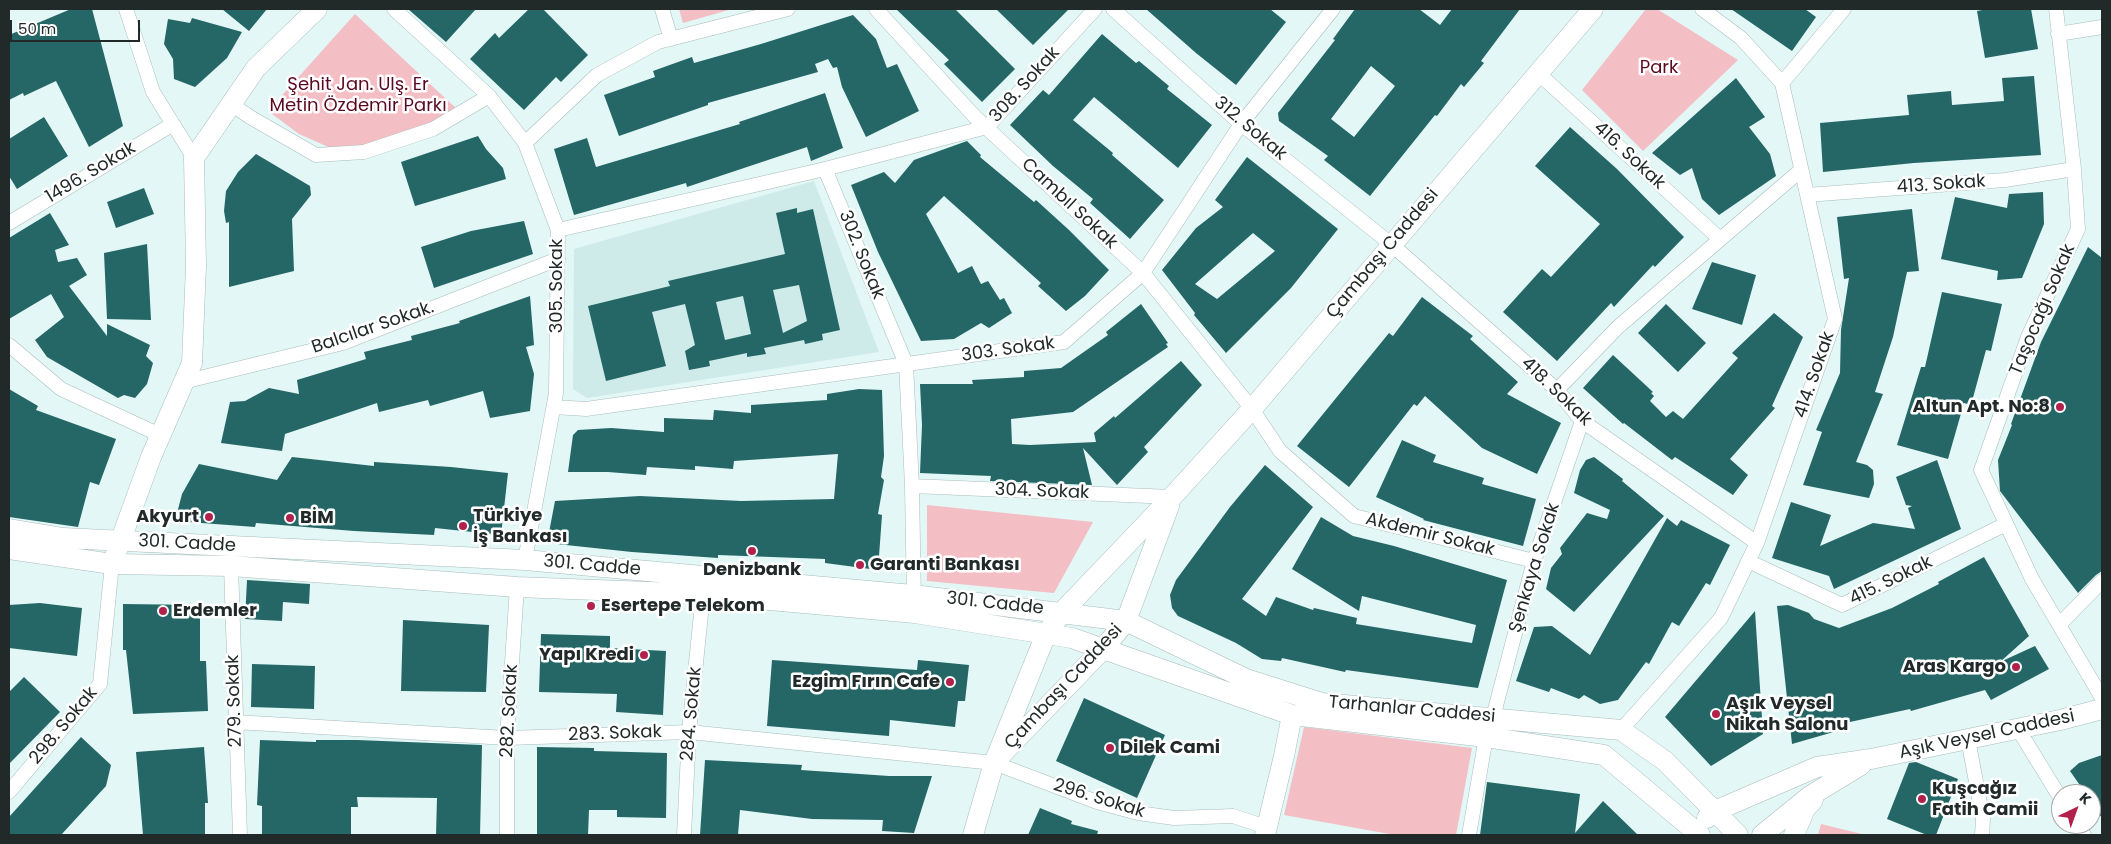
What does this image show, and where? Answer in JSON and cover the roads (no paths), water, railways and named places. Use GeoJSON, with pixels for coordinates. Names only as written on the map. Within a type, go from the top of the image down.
{"type":"FeatureCollection","features":[{"type":"Feature","properties":{"kind":"main road"},"geometry":{"type":"LineString","coordinates":[[112,564],[160,435],[192,364],[196,266],[194,158],[256,68],[317,9]]}},
{"type":"Feature","properties":{"kind":"main road","name":"Çambaşı Caddesi"},"geometry":{"type":"LineString","coordinates":[[973,835],[994,763],[1046,634],[1062,612],[1172,497],[1252,409],[1593,9]]}},
{"type":"Feature","properties":{"kind":"main road","name":"Çambaşı Caddesi"},"geometry":{"type":"LineString","coordinates":[[994,763],[1103,649],[1126,620],[1172,497]]}},
{"type":"Feature","properties":{"kind":"main road","name":"301. Cadde"},"geometry":{"type":"LineString","coordinates":[[9,530],[63,538],[524,560],[914,604],[1046,634]]}},
{"type":"Feature","properties":{"kind":"main road","name":"301. Cadde"},"geometry":{"type":"LineString","coordinates":[[9,550],[112,564],[231,566],[517,587],[703,594],[1062,612]]}},
{"type":"Feature","properties":{"kind":"main road","name":"Tarhanlar Caddesi"},"geometry":{"type":"LineString","coordinates":[[1062,612],[1126,620],[1246,679],[1322,703],[1621,730],[1665,761],[1738,835]]}},
{"type":"Feature","properties":{"kind":"main road","name":"Tarhanlar Caddesi"},"geometry":{"type":"LineString","coordinates":[[1046,634],[1072,638],[1292,715],[1486,737],[1604,755],[1694,833]]}},
{"type":"Feature","properties":{"kind":"main road","name":"Aşık Veysel Caddesi"},"geometry":{"type":"LineString","coordinates":[[1694,833],[1715,811],[1817,767],[1871,759],[2060,720],[2102,709]]}},
{"type":"Feature","properties":{"kind":"main road"},"geometry":{"type":"LineString","coordinates":[[1265,831],[1284,756],[1292,715]]}},
{"type":"Feature","properties":{"kind":"main road","name":"Aşık Veysel Caddesi"},"geometry":{"type":"LineString","coordinates":[[1762,835],[1826,785],[1871,759]]}},
{"type":"Feature","properties":{"kind":"main road"},"geometry":{"type":"LineString","coordinates":[[1794,835],[1805,809],[1826,785]]}},
{"type":"Feature","properties":{"kind":"street"},"geometry":{"type":"LineString","coordinates":[[126,9],[153,92],[194,158]]}},
{"type":"Feature","properties":{"kind":"street","name":"305. Sokak"},"geometry":{"type":"LineString","coordinates":[[394,9],[489,96],[526,143],[558,230],[554,407],[524,560]]}},
{"type":"Feature","properties":{"kind":"street"},"geometry":{"type":"LineString","coordinates":[[662,9],[671,39]]}},
{"type":"Feature","properties":{"kind":"street"},"geometry":{"type":"LineString","coordinates":[[526,143],[597,75],[658,42],[788,9]]}},
{"type":"Feature","properties":{"kind":"street","name":"Cambıl Sokak"},"geometry":{"type":"LineString","coordinates":[[876,9],[987,127],[1143,273],[1252,409]]}},
{"type":"Feature","properties":{"kind":"street","name":"308. Sokak"},"geometry":{"type":"LineString","coordinates":[[825,169],[987,127],[1095,9]]}},
{"type":"Feature","properties":{"kind":"street","name":"312. Sokak"},"geometry":{"type":"LineString","coordinates":[[1113,9],[1241,124],[1391,244]]}},
{"type":"Feature","properties":{"kind":"street","name":"303. Sokak"},"geometry":{"type":"LineString","coordinates":[[554,407],[586,409],[1064,342],[1143,273],[1241,124],[1333,9]]}},
{"type":"Feature","properties":{"kind":"street"},"geometry":{"type":"LineString","coordinates":[[1702,9],[1741,38],[1782,83],[1844,9]]}},
{"type":"Feature","properties":{"kind":"street","name":"Taşocağı Sokak"},"geometry":{"type":"LineString","coordinates":[[2056,9],[2074,169],[2078,229],[2028,337],[1980,470],[2032,579],[2102,698]]}},
{"type":"Feature","properties":{"kind":"street"},"geometry":{"type":"LineString","coordinates":[[2058,34],[2102,28]]}},
{"type":"Feature","properties":{"kind":"street","name":"416. Sokak"},"geometry":{"type":"LineString","coordinates":[[1538,73],[1720,239]]}},
{"type":"Feature","properties":{"kind":"street","name":"414. Sokak"},"geometry":{"type":"LineString","coordinates":[[1621,730],[1721,618],[1757,544],[1834,319],[1782,83]]}},
{"type":"Feature","properties":{"kind":"street"},"geometry":{"type":"LineString","coordinates":[[231,104],[316,155],[364,152],[433,129],[489,96]]}},
{"type":"Feature","properties":{"kind":"street","name":"1496. Sokak"},"geometry":{"type":"LineString","coordinates":[[9,223],[173,124]]}},
{"type":"Feature","properties":{"kind":"street"},"geometry":{"type":"LineString","coordinates":[[558,230],[825,169]]}},
{"type":"Feature","properties":{"kind":"street","name":"302. Sokak"},"geometry":{"type":"LineString","coordinates":[[825,169],[906,364],[912,486],[914,604]]}},
{"type":"Feature","properties":{"kind":"street","name":"413. Sokak"},"geometry":{"type":"LineString","coordinates":[[1807,195],[2005,180],[2074,169]]}},
{"type":"Feature","properties":{"kind":"street"},"geometry":{"type":"LineString","coordinates":[[1557,390],[1618,327],[1801,170]]}},
{"type":"Feature","properties":{"kind":"street","name":"418. Sokak"},"geometry":{"type":"LineString","coordinates":[[1391,244],[1557,390],[1582,421],[1757,544]]}},
{"type":"Feature","properties":{"kind":"street","name":"Balcılar Sokak."},"geometry":{"type":"LineString","coordinates":[[184,382],[343,343],[558,259]]}},
{"type":"Feature","properties":{"kind":"street"},"geometry":{"type":"LineString","coordinates":[[9,345],[61,389],[160,435]]}},
{"type":"Feature","properties":{"kind":"street","name":"Akdemir Sokak"},"geometry":{"type":"LineString","coordinates":[[1252,409],[1280,451],[1354,516],[1534,561]]}},
{"type":"Feature","properties":{"kind":"street","name":"Şenkaya Sokak"},"geometry":{"type":"LineString","coordinates":[[1493,717],[1534,561],[1582,421]]}},
{"type":"Feature","properties":{"kind":"street","name":"304. Sokak"},"geometry":{"type":"LineString","coordinates":[[912,486],[1172,497]]}},
{"type":"Feature","properties":{"kind":"street","name":"415. Sokak"},"geometry":{"type":"LineString","coordinates":[[1748,561],[1842,605],[2006,524]]}},
{"type":"Feature","properties":{"kind":"street","name":"298. Sokak"},"geometry":{"type":"LineString","coordinates":[[9,792],[100,684],[112,564]]}},
{"type":"Feature","properties":{"kind":"street","name":"279. Sokak"},"geometry":{"type":"LineString","coordinates":[[231,566],[240,835]]}},
{"type":"Feature","properties":{"kind":"street"},"geometry":{"type":"LineString","coordinates":[[2059,625],[2102,581]]}},
{"type":"Feature","properties":{"kind":"street","name":"282. Sokak"},"geometry":{"type":"LineString","coordinates":[[507,835],[507,738],[517,587]]}},
{"type":"Feature","properties":{"kind":"street","name":"284. Sokak"},"geometry":{"type":"LineString","coordinates":[[684,835],[688,732],[703,594]]}},
{"type":"Feature","properties":{"kind":"street","name":"283. Sokak"},"geometry":{"type":"LineString","coordinates":[[235,722],[507,738],[688,732],[994,763]]}},
{"type":"Feature","properties":{"kind":"street"},"geometry":{"type":"LineString","coordinates":[[2018,729],[2052,784]]}},
{"type":"Feature","properties":{"kind":"street"},"geometry":{"type":"LineString","coordinates":[[1469,835],[1486,737]]}},
{"type":"Feature","properties":{"kind":"street"},"geometry":{"type":"LineString","coordinates":[[1968,739],[1983,819],[1982,835]]}},
{"type":"Feature","properties":{"kind":"street","name":"296. Sokak"},"geometry":{"type":"LineString","coordinates":[[994,763],[1097,802],[1138,813],[1174,818],[1233,816],[1265,831]]}},
{"type":"Feature","properties":{"kind":"place","name":"Altun Apt. No:8"},"geometry":{"type":"Point","coordinates":[2060,407]}},
{"type":"Feature","properties":{"kind":"place","name":"Akyurt"},"geometry":{"type":"Point","coordinates":[209,517]}},
{"type":"Feature","properties":{"kind":"place","name":"BİM"},"geometry":{"type":"Point","coordinates":[290,518]}},
{"type":"Feature","properties":{"kind":"place","name":"Türkiye İş Bankası"},"geometry":{"type":"Point","coordinates":[463,526]}},
{"type":"Feature","properties":{"kind":"place","name":"Denizbank"},"geometry":{"type":"Point","coordinates":[752,551]}},
{"type":"Feature","properties":{"kind":"place","name":"Garanti Bankası"},"geometry":{"type":"Point","coordinates":[860,565]}},
{"type":"Feature","properties":{"kind":"place","name":"Esertepe Telekom"},"geometry":{"type":"Point","coordinates":[591,606]}},
{"type":"Feature","properties":{"kind":"place","name":"Erdemler"},"geometry":{"type":"Point","coordinates":[163,611]}},
{"type":"Feature","properties":{"kind":"place","name":"Yapı Kredi"},"geometry":{"type":"Point","coordinates":[644,655]}},
{"type":"Feature","properties":{"kind":"place","name":"Aras Kargo"},"geometry":{"type":"Point","coordinates":[2016,667]}},
{"type":"Feature","properties":{"kind":"place","name":"Ezgim Fırın Cafe"},"geometry":{"type":"Point","coordinates":[950,682]}},
{"type":"Feature","properties":{"kind":"place","name":"Aşık Veysel Nikah Salonu"},"geometry":{"type":"Point","coordinates":[1716,714]}},
{"type":"Feature","properties":{"kind":"place","name":"Dilek Cami"},"geometry":{"type":"Point","coordinates":[1110,748]}},
{"type":"Feature","properties":{"kind":"place","name":"Kuşcağız Fatih Camii"},"geometry":{"type":"Point","coordinates":[1922,799]}},
{"type":"Feature","properties":{"kind":"park label","name":"Park"},"geometry":{"type":"Point","coordinates":[1659,68]}},
{"type":"Feature","properties":{"kind":"park label","name":"Şehit Jan. Ulş. Er Metin Özdemir Parkı"},"geometry":{"type":"Point","coordinates":[358,95]}}]}
